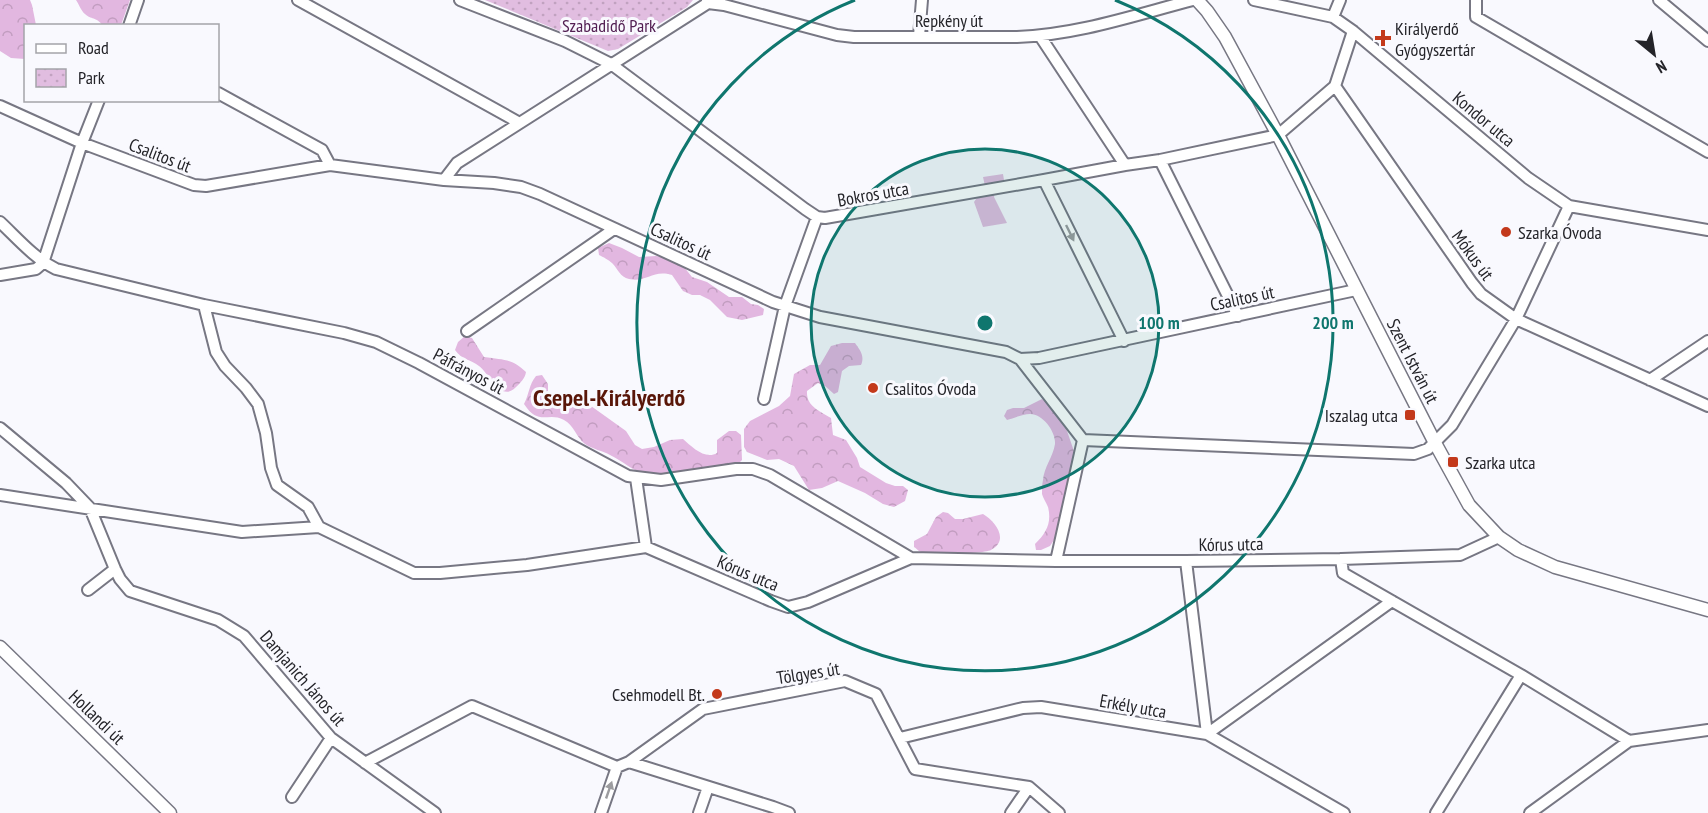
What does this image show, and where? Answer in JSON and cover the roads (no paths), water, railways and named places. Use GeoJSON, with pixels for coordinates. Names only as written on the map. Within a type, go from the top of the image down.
{"type":"FeatureCollection","features":[{"type":"Feature","properties":{"kind":"street"},"geometry":{"type":"LineString","coordinates":[[130,24],[138,0]]}},
{"type":"Feature","properties":{"kind":"street"},"geometry":{"type":"LineString","coordinates":[[298,0],[518,123]]}},
{"type":"Feature","properties":{"kind":"street","name":"Bokros utca"},"geometry":{"type":"LineString","coordinates":[[460,0],[565,41],[611,64],[817,217],[833,218],[1160,160],[1278,135]]}},
{"type":"Feature","properties":{"kind":"street"},"geometry":{"type":"LineString","coordinates":[[919,36],[922,0]]}},
{"type":"Feature","properties":{"kind":"street","name":"Repkény út"},"geometry":{"type":"LineString","coordinates":[[707,1],[837,35],[1040,36],[1073,32],[1195,0]]}},
{"type":"Feature","properties":{"kind":"street","name":"Szent István út"},"geometry":{"type":"LineString","coordinates":[[1195,0],[1207,11],[1225,37],[1469,506],[1498,537],[1555,567],[1708,610]]}},
{"type":"Feature","properties":{"kind":"street","name":"Kondor utca"},"geometry":{"type":"LineString","coordinates":[[1254,0],[1333,17],[1353,31],[1528,178],[1569,206],[1708,230]]}},
{"type":"Feature","properties":{"kind":"street"},"geometry":{"type":"LineString","coordinates":[[1333,17],[1340,0]]}},
{"type":"Feature","properties":{"kind":"street"},"geometry":{"type":"LineString","coordinates":[[1476,0],[1476,17],[1708,152]]}},
{"type":"Feature","properties":{"kind":"street"},"geometry":{"type":"LineString","coordinates":[[1659,0],[1708,41]]}},
{"type":"Feature","properties":{"kind":"street"},"geometry":{"type":"LineString","coordinates":[[444,180],[457,163],[707,1]]}},
{"type":"Feature","properties":{"kind":"street"},"geometry":{"type":"LineString","coordinates":[[1278,135],[1335,86],[1353,31]]}},
{"type":"Feature","properties":{"kind":"street"},"geometry":{"type":"LineString","coordinates":[[1040,36],[1125,165]]}},
{"type":"Feature","properties":{"kind":"street","name":"Mókus út"},"geometry":{"type":"LineString","coordinates":[[1335,86],[1481,294],[1516,319],[1708,406]]}},
{"type":"Feature","properties":{"kind":"street"},"geometry":{"type":"LineString","coordinates":[[219,94],[322,150],[330,165]]}},
{"type":"Feature","properties":{"kind":"street"},"geometry":{"type":"LineString","coordinates":[[0,275],[36,269],[43,263],[82,143],[98,102]]}},
{"type":"Feature","properties":{"kind":"street","name":"Csalitos út"},"geometry":{"type":"LineString","coordinates":[[0,106],[82,143],[194,185],[206,186],[330,165],[520,187],[785,306],[820,317],[1006,352],[1020,359],[1040,358],[1356,291]]}},
{"type":"Feature","properties":{"kind":"street"},"geometry":{"type":"LineString","coordinates":[[1160,160],[1238,316]]}},
{"type":"Feature","properties":{"kind":"street"},"geometry":{"type":"LineString","coordinates":[[1044,180],[1124,341]]}},
{"type":"Feature","properties":{"kind":"street"},"geometry":{"type":"LineString","coordinates":[[1020,359],[1083,440],[1414,454],[1422,452],[1435,443],[1452,424],[1516,319],[1569,206]]}},
{"type":"Feature","properties":{"kind":"street"},"geometry":{"type":"LineString","coordinates":[[764,399],[785,306],[817,217]]}},
{"type":"Feature","properties":{"kind":"street","name":"Páfrányos út"},"geometry":{"type":"LineString","coordinates":[[0,222],[43,263],[56,269],[204,305],[344,333],[376,342],[628,476],[661,480],[736,469],[753,469],[770,475],[911,558]]}},
{"type":"Feature","properties":{"kind":"street"},"geometry":{"type":"LineString","coordinates":[[467,331],[614,229]]}},
{"type":"Feature","properties":{"kind":"street"},"geometry":{"type":"LineString","coordinates":[[204,305],[216,352],[258,404],[266,433],[271,468],[277,485],[308,507],[320,527]]}},
{"type":"Feature","properties":{"kind":"street"},"geometry":{"type":"LineString","coordinates":[[1650,380],[1708,341]]}},
{"type":"Feature","properties":{"kind":"street","name":"Damjanich János út"},"geometry":{"type":"LineString","coordinates":[[0,428],[66,483],[90,508],[115,569],[130,591],[218,620],[244,636],[332,738],[435,813]]}},
{"type":"Feature","properties":{"kind":"street"},"geometry":{"type":"LineString","coordinates":[[1056,561],[1083,440]]}},
{"type":"Feature","properties":{"kind":"street"},"geometry":{"type":"LineString","coordinates":[[0,495],[242,532],[320,527],[414,573],[440,573],[528,565],[646,547],[636,478]]}},
{"type":"Feature","properties":{"kind":"street","name":"Kórus utca"},"geometry":{"type":"LineString","coordinates":[[646,547],[788,607],[808,602],[911,558],[1186,561],[1460,555],[1498,537]]}},
{"type":"Feature","properties":{"kind":"street"},"geometry":{"type":"LineString","coordinates":[[1341,559],[1343,573],[1521,675],[1629,741]]}},
{"type":"Feature","properties":{"kind":"street"},"geometry":{"type":"LineString","coordinates":[[1186,561],[1207,734],[1392,602]]}},
{"type":"Feature","properties":{"kind":"street"},"geometry":{"type":"LineString","coordinates":[[88,590],[115,569]]}},
{"type":"Feature","properties":{"kind":"street","name":"Hollandi út"},"geometry":{"type":"LineString","coordinates":[[0,647],[170,813]]}},
{"type":"Feature","properties":{"kind":"street"},"geometry":{"type":"LineString","coordinates":[[1436,813],[1521,675]]}},
{"type":"Feature","properties":{"kind":"street","name":"Tölgyes út"},"geometry":{"type":"LineString","coordinates":[[617,766],[629,762],[703,709],[845,681],[876,694],[915,769],[1029,787]]}},
{"type":"Feature","properties":{"kind":"street"},"geometry":{"type":"LineString","coordinates":[[365,762],[472,706],[617,766],[601,813]]}},
{"type":"Feature","properties":{"kind":"street","name":"Erkély utca"},"geometry":{"type":"LineString","coordinates":[[900,738],[1033,707],[1207,734],[1344,813]]}},
{"type":"Feature","properties":{"kind":"street"},"geometry":{"type":"LineString","coordinates":[[1530,813],[1629,741],[1708,730]]}},
{"type":"Feature","properties":{"kind":"street"},"geometry":{"type":"LineString","coordinates":[[292,797],[332,738]]}},
{"type":"Feature","properties":{"kind":"street"},"geometry":{"type":"LineString","coordinates":[[629,762],[789,813]]}},
{"type":"Feature","properties":{"kind":"street"},"geometry":{"type":"LineString","coordinates":[[699,813],[708,787]]}},
{"type":"Feature","properties":{"kind":"street"},"geometry":{"type":"LineString","coordinates":[[1011,813],[1029,787],[1059,813]]}},
{"type":"Feature","properties":{"kind":"place","name":"Királyerdő Gyógyszertár"},"geometry":{"type":"Point","coordinates":[1383,38]}},
{"type":"Feature","properties":{"kind":"place","name":"Szarka Óvoda"},"geometry":{"type":"Point","coordinates":[1506,232]}},
{"type":"Feature","properties":{"kind":"place","name":"Csalitos Óvoda"},"geometry":{"type":"Point","coordinates":[873,388]}},
{"type":"Feature","properties":{"kind":"place","name":"Iszalag utca"},"geometry":{"type":"Point","coordinates":[1410,415]}},
{"type":"Feature","properties":{"kind":"place","name":"Szarka utca"},"geometry":{"type":"Point","coordinates":[1453,462]}},
{"type":"Feature","properties":{"kind":"place","name":"Csehmodell Bt."},"geometry":{"type":"Point","coordinates":[717,694]}},
{"type":"Feature","properties":{"kind":"district","name":"Csepel-Királyerdő"},"geometry":{"type":"Point","coordinates":[609,397]}},
{"type":"Feature","properties":{"kind":"park label","name":"Szabadidő Park"},"geometry":{"type":"Point","coordinates":[609,25]}}]}
